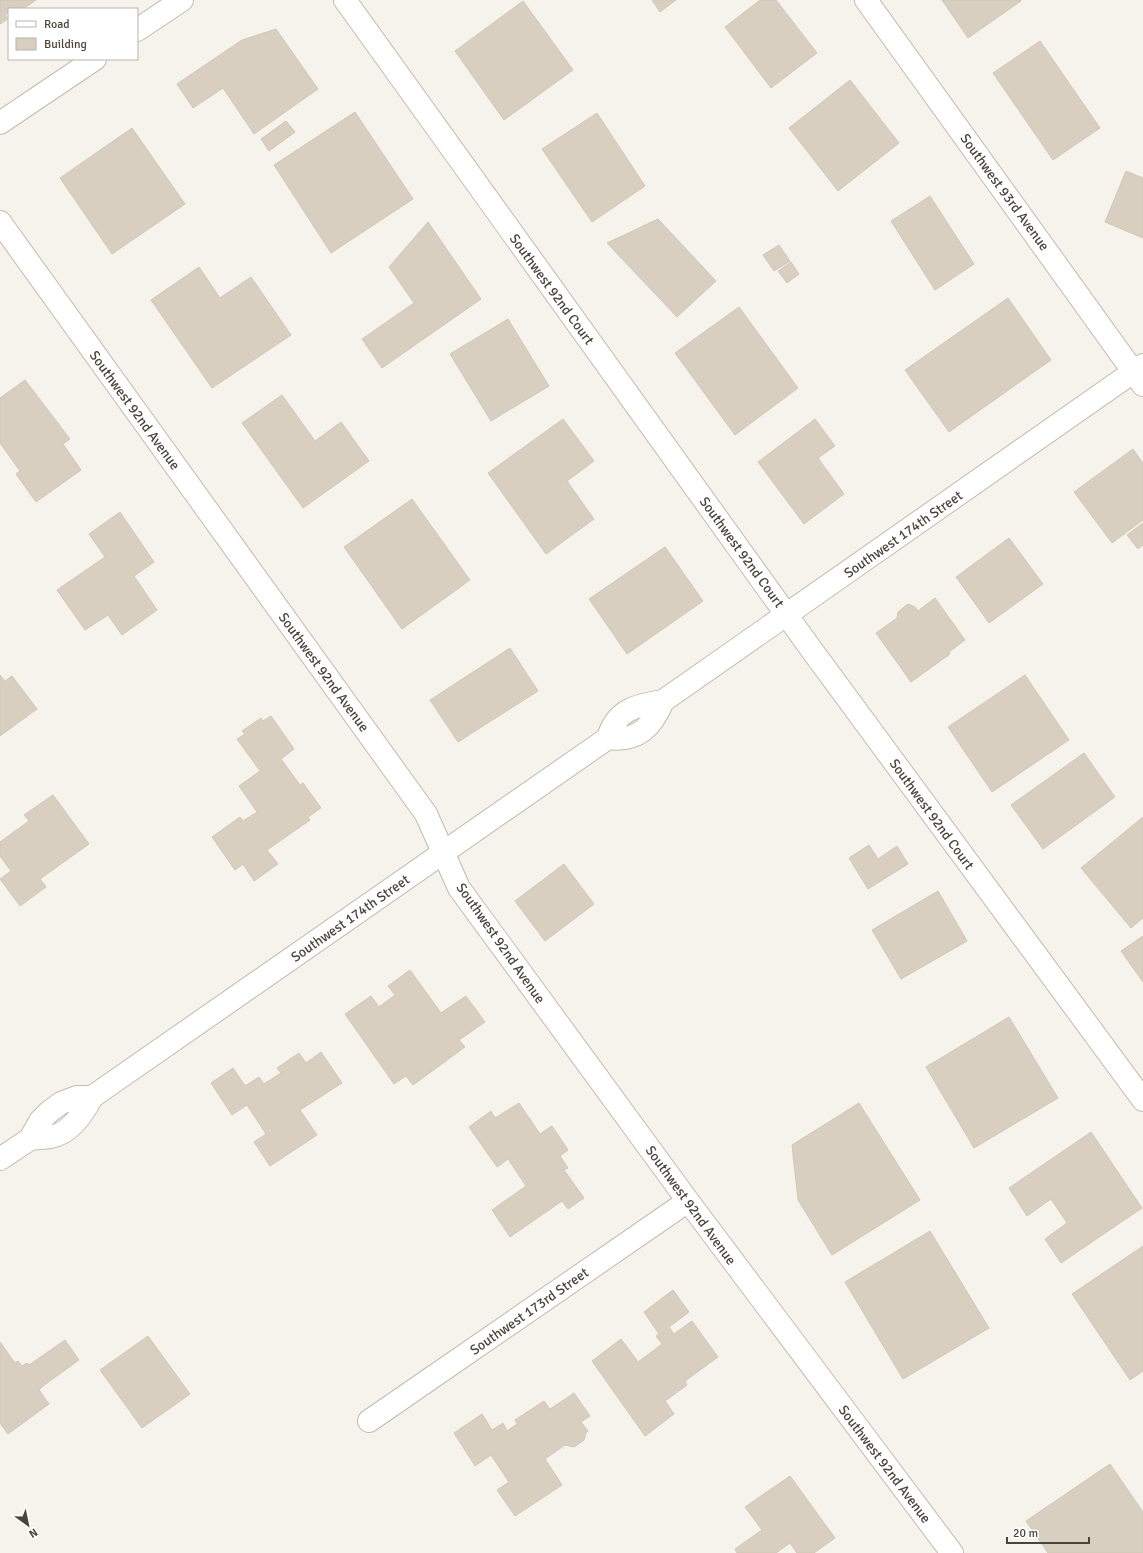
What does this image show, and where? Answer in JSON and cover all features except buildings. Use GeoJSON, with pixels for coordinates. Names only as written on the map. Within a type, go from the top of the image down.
{"type":"FeatureCollection","features":[{"type":"Feature","properties":{"kind":"street"},"geometry":{"type":"LineString","coordinates":[[138,29],[182,0]]}},
{"type":"Feature","properties":{"kind":"street","name":"Southwest 92nd Court"},"geometry":{"type":"LineString","coordinates":[[345,0],[787,615],[1143,1100]]}},
{"type":"Feature","properties":{"kind":"street","name":"Southwest 93rd Avenue"},"geometry":{"type":"LineString","coordinates":[[866,0],[1140,374]]}},
{"type":"Feature","properties":{"kind":"street"},"geometry":{"type":"LineString","coordinates":[[0,123],[94,60]]}},
{"type":"Feature","properties":{"kind":"street","name":"Southwest 92nd Avenue"},"geometry":{"type":"LineString","coordinates":[[0,222],[426,814],[459,888],[688,1201],[952,1553]]}},
{"type":"Feature","properties":{"kind":"street","name":"Southwest 174th Street"},"geometry":{"type":"LineString","coordinates":[[0,1160],[30,1139],[51,1137],[65,1130],[77,1121],[92,1097],[608,738],[611,727],[623,714],[640,705],[663,701],[1140,374]]}},
{"type":"Feature","properties":{"kind":"street","name":"Southwest 173rd Street"},"geometry":{"type":"LineString","coordinates":[[369,1421],[688,1201]]}}]}
